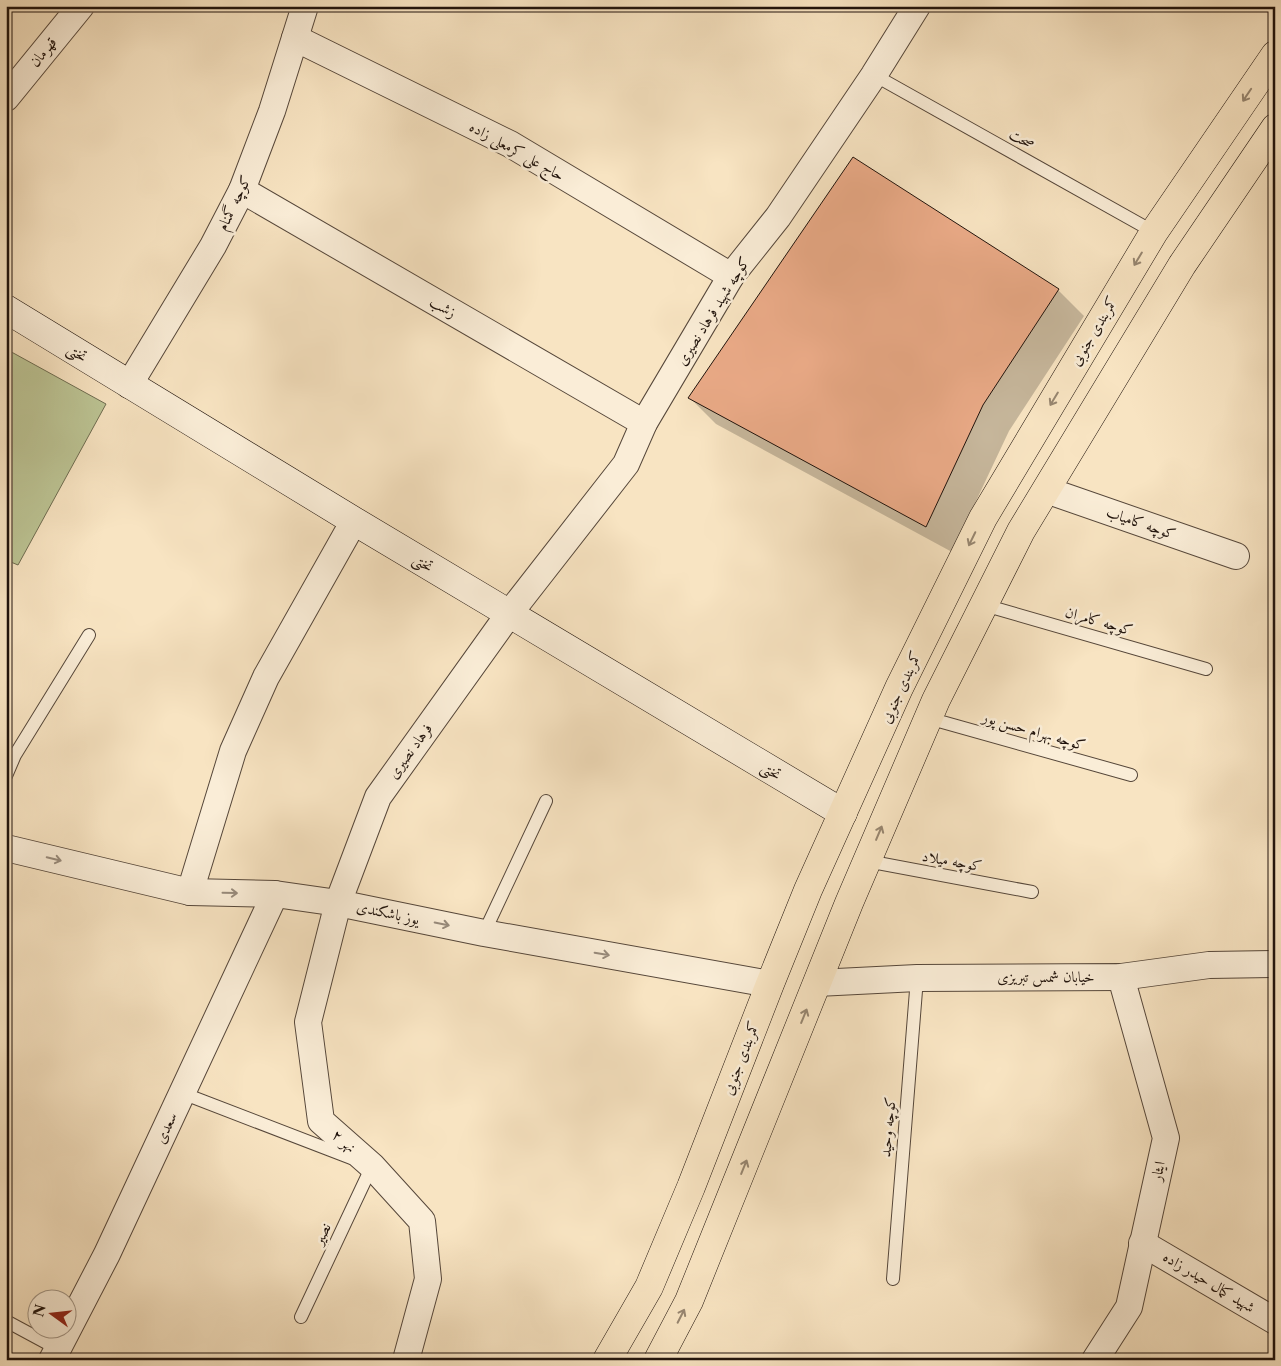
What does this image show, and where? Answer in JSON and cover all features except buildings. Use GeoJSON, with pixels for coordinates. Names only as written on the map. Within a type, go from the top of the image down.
{"type":"FeatureCollection","features":[{"type":"Feature","properties":{"kind":"main road","name":"کمربندی جنوبی"},"geometry":{"type":"LineString","coordinates":[[607,1360],[649,1287],[691,1187],[808,890],[899,688],[983,518],[1154,232],[1275,55]]}},
{"type":"Feature","properties":{"kind":"main road"},"geometry":{"type":"LineString","coordinates":[[658,1360],[688,1301],[817,983],[928,718],[984,604],[1021,531],[1182,265],[1275,128]]}},
{"type":"Feature","properties":{"kind":"main road","name":"تختی"},"geometry":{"type":"LineString","coordinates":[[6,309],[354,521],[843,813]]}},
{"type":"Feature","properties":{"kind":"main road"},"geometry":{"type":"LineString","coordinates":[[770,984],[817,983]]}},
{"type":"Feature","properties":{"kind":"street","name":"قهرمان"},"geometry":{"type":"LineString","coordinates":[[6,98],[81,6]]}},
{"type":"Feature","properties":{"kind":"street","name":"کوچه گمنام"},"geometry":{"type":"LineString","coordinates":[[129,385],[213,246],[242,190],[272,111],[305,6]]}},
{"type":"Feature","properties":{"kind":"street","name":"کوچه شهید فرهاد نصیری"},"geometry":{"type":"LineString","coordinates":[[509,614],[626,464],[644,423],[731,276],[778,217],[874,75],[917,6]]}},
{"type":"Feature","properties":{"kind":"street","name":"حاج علی کرمعلی زاده"},"geometry":{"type":"LineString","coordinates":[[295,38],[510,144],[731,276]]}},
{"type":"Feature","properties":{"kind":"street","name":"زشب"},"geometry":{"type":"LineString","coordinates":[[242,190],[644,423]]}},
{"type":"Feature","properties":{"kind":"street","name":"کوچه کامیاب"},"geometry":{"type":"LineString","coordinates":[[1046,490],[1236,556]]}},
{"type":"Feature","properties":{"kind":"street"},"geometry":{"type":"LineString","coordinates":[[190,892],[237,743],[266,677],[354,521]]}},
{"type":"Feature","properties":{"kind":"street","name":"فرهاد نصیری"},"geometry":{"type":"LineString","coordinates":[[338,902],[378,797],[509,614]]}},
{"type":"Feature","properties":{"kind":"street","name":"یوز باشکندی"},"geometry":{"type":"LineString","coordinates":[[6,848],[190,892],[275,894],[338,902],[484,933],[770,984]]}},
{"type":"Feature","properties":{"kind":"street","name":"سعدی"},"geometry":{"type":"LineString","coordinates":[[55,1355],[107,1254],[275,894]]}},
{"type":"Feature","properties":{"kind":"street","name":"نهر ۲"},"geometry":{"type":"LineString","coordinates":[[338,902],[308,1022],[322,1122],[372,1166],[422,1220],[428,1279],[406,1360]]}},
{"type":"Feature","properties":{"kind":"street","name":"خیابان شمس تبریزی"},"geometry":{"type":"LineString","coordinates":[[817,983],[917,978],[1121,977],[1209,966],[1275,964]]}},
{"type":"Feature","properties":{"kind":"street","name":"ایثار"},"geometry":{"type":"LineString","coordinates":[[1095,1360],[1128,1307],[1166,1138],[1121,977]]}},
{"type":"Feature","properties":{"kind":"street","name":"شهید کمال حیدر زاده"},"geometry":{"type":"LineString","coordinates":[[1142,1243],[1275,1321]]}},
{"type":"Feature","properties":{"kind":"lane","name":"صحت"},"geometry":{"type":"LineString","coordinates":[[874,75],[1154,232]]}},
{"type":"Feature","properties":{"kind":"lane","name":"کوچه کامران"},"geometry":{"type":"LineString","coordinates":[[984,604],[1206,669]]}},
{"type":"Feature","properties":{"kind":"lane"},"geometry":{"type":"LineString","coordinates":[[6,776],[14,755],[89,635]]}},
{"type":"Feature","properties":{"kind":"lane","name":"کوچه بهرام حسن پور"},"geometry":{"type":"LineString","coordinates":[[928,718],[1131,775]]}},
{"type":"Feature","properties":{"kind":"lane"},"geometry":{"type":"LineString","coordinates":[[484,933],[546,800]]}},
{"type":"Feature","properties":{"kind":"lane","name":"کوچه میلاد"},"geometry":{"type":"LineString","coordinates":[[867,862],[1032,892]]}},
{"type":"Feature","properties":{"kind":"lane","name":"کوچه وحید"},"geometry":{"type":"LineString","coordinates":[[893,1279],[917,978]]}},
{"type":"Feature","properties":{"kind":"lane"},"geometry":{"type":"LineString","coordinates":[[182,1093],[372,1166]]}},
{"type":"Feature","properties":{"kind":"lane","name":"نصیر"},"geometry":{"type":"LineString","coordinates":[[301,1317],[372,1166]]}},
{"type":"Feature","properties":{"kind":"lane"},"geometry":{"type":"LineString","coordinates":[[6,1321],[55,1355]]}},
{"type":"Feature","properties":{"kind":"green space"},"geometry":{"type":"Polygon","coordinates":[[[6,349],[106,404],[18,565],[6,560],[6,349]]]}}]}
